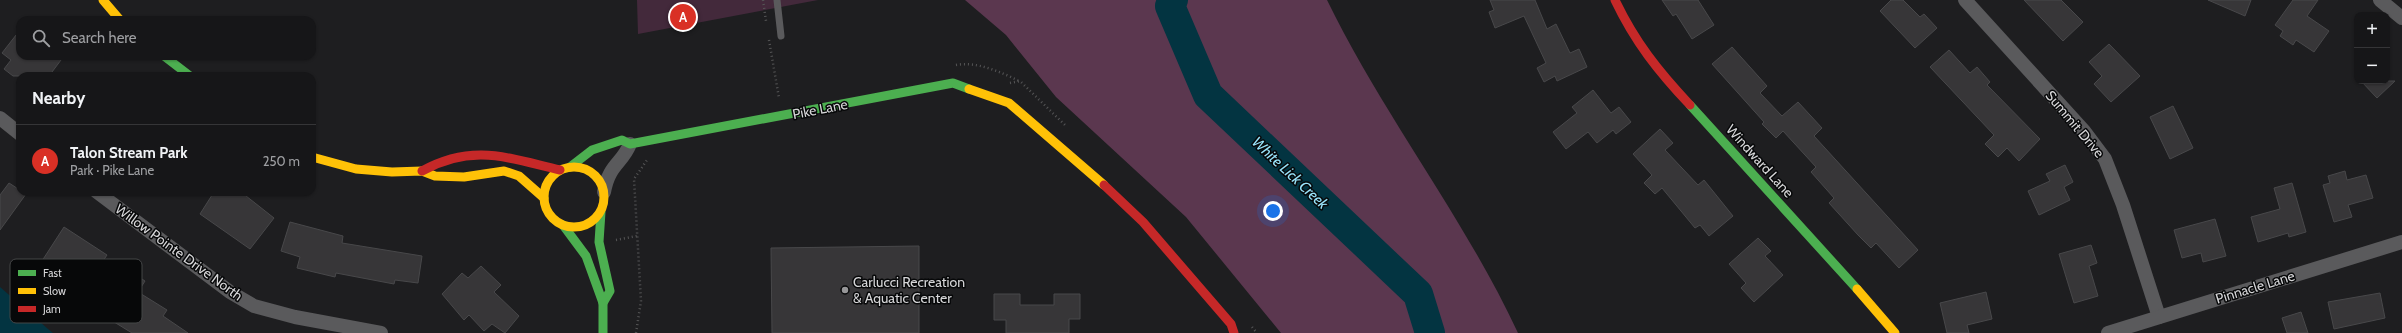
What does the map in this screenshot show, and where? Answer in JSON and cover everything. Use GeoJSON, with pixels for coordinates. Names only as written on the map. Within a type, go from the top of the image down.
{"type":"FeatureCollection","features":[{"type":"Feature","properties":{"kind":"street"},"geometry":{"type":"LineString","coordinates":[[104,0],[117,16]]}},
{"type":"Feature","properties":{"kind":"street","name":"Windward Lane"},"geometry":{"type":"LineString","coordinates":[[1615,0],[1629,30],[1653,65],[1870,303],[1895,333]]}},
{"type":"Feature","properties":{"kind":"street","name":"Summit Drive"},"geometry":{"type":"LineString","coordinates":[[1965,0],[2084,131],[2105,160],[2123,205],[2159,317]]}},
{"type":"Feature","properties":{"kind":"street"},"geometry":{"type":"LineString","coordinates":[[2380,0],[2402,18]]}},
{"type":"Feature","properties":{"kind":"street"},"geometry":{"type":"LineString","coordinates":[[169,60],[185,72]]}},
{"type":"Feature","properties":{"kind":"street","name":"Pike Lane"},"geometry":{"type":"LineString","coordinates":[[570,167],[584,155],[603,146],[622,140],[630,144],[953,83],[1009,103],[1101,182],[1143,222],[1230,324],[1234,333]]}},
{"type":"Feature","properties":{"kind":"street"},"geometry":{"type":"LineString","coordinates":[[0,118],[16,131]]}},
{"type":"Feature","properties":{"kind":"street"},"geometry":{"type":"LineString","coordinates":[[603,333],[603,303],[610,291],[598,239],[598,222],[609,173],[627,152],[630,144]]}},
{"type":"Feature","properties":{"kind":"street"},"geometry":{"type":"LineString","coordinates":[[422,171],[434,163],[491,155],[522,159],[540,166],[560,170],[570,167],[581,167],[590,171],[599,178],[604,192]]}},
{"type":"Feature","properties":{"kind":"street"},"geometry":{"type":"LineString","coordinates":[[316,157],[356,169],[392,172],[422,171],[435,176],[456,176],[504,171],[519,176],[544,198]]}},
{"type":"Feature","properties":{"kind":"street"},"geometry":{"type":"LineString","coordinates":[[560,170],[547,183],[544,198],[549,214],[563,225],[583,250],[594,277],[595,291],[603,303]]}},
{"type":"Feature","properties":{"kind":"street","name":"Willow Pointe Drive North"},"geometry":{"type":"LineString","coordinates":[[102,196],[230,292],[254,306],[295,317],[381,333]]}},
{"type":"Feature","properties":{"kind":"street"},"geometry":{"type":"LineString","coordinates":[[563,225],[582,226],[589,224],[600,212]]}},
{"type":"Feature","properties":{"kind":"street","name":"Pinnacle Lane"},"geometry":{"type":"LineString","coordinates":[[2108,333],[2402,242]]}},
{"type":"Feature","properties":{"kind":"lane"},"geometry":{"type":"LineString","coordinates":[[777,0],[781,36]]}},
{"type":"Feature","properties":{"kind":"path"},"geometry":{"type":"LineString","coordinates":[[763,0],[766,23]]}},
{"type":"Feature","properties":{"kind":"path"},"geometry":{"type":"LineString","coordinates":[[769,38],[779,101],[787,99]]}},
{"type":"Feature","properties":{"kind":"path"},"geometry":{"type":"LineString","coordinates":[[948,66],[964,63],[1000,72],[1020,82]]}},
{"type":"Feature","properties":{"kind":"path"},"geometry":{"type":"LineString","coordinates":[[636,333],[641,301],[634,179],[649,155]]}},
{"type":"Feature","properties":{"kind":"shaded area"},"geometry":{"type":"Polygon","coordinates":[[[637,0],[818,0],[638,34],[637,0]]]}},
{"type":"Feature","properties":{"kind":"shaded area"},"geometry":{"type":"Polygon","coordinates":[[[965,0],[1327,0],[1349,43],[1373,84],[1473,248],[1497,290],[1518,333],[1281,333],[1186,217],[1056,97],[1006,35],[965,0]]]}},
{"type":"Feature","properties":{"kind":"water"},"geometry":{"type":"Polygon","coordinates":[[[0,287],[10,296],[10,323],[41,323],[53,333],[0,333],[0,287]]]}},
{"type":"Feature","properties":{"kind":"building"},"geometry":{"type":"Polygon","coordinates":[[[1490,0],[1535,0],[1547,29],[1556,24],[1570,53],[1579,49],[1587,67],[1557,81],[1555,76],[1544,82],[1537,68],[1546,63],[1524,16],[1495,28],[1489,12],[1494,10],[1490,0]]]}},
{"type":"Feature","properties":{"kind":"building"},"geometry":{"type":"Polygon","coordinates":[[[1662,0],[1698,0],[1714,25],[1692,39],[1676,14],[1673,16],[1662,0]]]}},
{"type":"Feature","properties":{"kind":"building"},"geometry":{"type":"Polygon","coordinates":[[[1891,0],[1903,0],[1920,17],[1924,14],[1937,28],[1915,48],[1880,11],[1891,0]]]}},
{"type":"Feature","properties":{"kind":"building"},"geometry":{"type":"Polygon","coordinates":[[[2024,0],[2061,0],[2083,22],[2063,41],[2024,0]]]}},
{"type":"Feature","properties":{"kind":"building"},"geometry":{"type":"Polygon","coordinates":[[[2208,0],[2251,0],[2245,16],[2208,0]]]}},
{"type":"Feature","properties":{"kind":"building"},"geometry":{"type":"Polygon","coordinates":[[[2293,0],[2318,0],[2307,16],[2329,31],[2314,52],[2296,40],[2293,45],[2280,36],[2283,31],[2275,25],[2293,0]]]}},
{"type":"Feature","properties":{"kind":"building"},"geometry":{"type":"Polygon","coordinates":[[[16,35],[16,60],[61,60],[52,72],[16,72],[16,76],[13,76],[4,69],[11,60],[2,53],[16,35]]]}},
{"type":"Feature","properties":{"kind":"building"},"geometry":{"type":"Polygon","coordinates":[[[2109,44],[2140,76],[2111,102],[2094,84],[2102,76],[2089,62],[2109,44]]]}},
{"type":"Feature","properties":{"kind":"building"},"geometry":{"type":"Polygon","coordinates":[[[1732,47],[1767,86],[1760,93],[1782,116],[1798,102],[1822,128],[1814,136],[1918,250],[1899,268],[1876,243],[1871,248],[1858,235],[1829,203],[1834,198],[1811,172],[1816,167],[1783,131],[1776,138],[1762,124],[1764,122],[1712,64],[1732,47]]]}},
{"type":"Feature","properties":{"kind":"building"},"geometry":{"type":"Polygon","coordinates":[[[1949,50],[1970,73],[1977,67],[1990,82],[1987,85],[2040,139],[2019,161],[2007,148],[1998,157],[1985,144],[1994,135],[1930,67],[1949,50]]]}},
{"type":"Feature","properties":{"kind":"building"},"geometry":{"type":"Polygon","coordinates":[[[2390,81],[2395,81],[2377,98],[2364,84],[2390,84],[2390,81]]]}},
{"type":"Feature","properties":{"kind":"building"},"geometry":{"type":"Polygon","coordinates":[[[1593,90],[1611,113],[1619,107],[1631,122],[1616,134],[1613,130],[1597,143],[1588,132],[1566,149],[1553,132],[1577,113],[1572,107],[1593,90]]]}},
{"type":"Feature","properties":{"kind":"building"},"geometry":{"type":"Polygon","coordinates":[[[2173,106],[2193,148],[2170,159],[2150,117],[2173,106]]]}},
{"type":"Feature","properties":{"kind":"building"},"geometry":{"type":"Polygon","coordinates":[[[1660,129],[1673,143],[1665,150],[1698,185],[1704,180],[1733,216],[1709,236],[1700,225],[1695,228],[1662,188],[1655,194],[1644,183],[1652,175],[1633,154],[1660,129]]]}},
{"type":"Feature","properties":{"kind":"building"},"geometry":{"type":"Polygon","coordinates":[[[2065,165],[2073,182],[2064,187],[2070,200],[2039,215],[2028,191],[2050,181],[2046,174],[2065,165]]]}},
{"type":"Feature","properties":{"kind":"building"},"geometry":{"type":"Polygon","coordinates":[[[2345,171],[2347,180],[2366,175],[2373,198],[2348,205],[2352,217],[2334,222],[2323,185],[2330,183],[2328,176],[2345,171]]]}},
{"type":"Feature","properties":{"kind":"building"},"geometry":{"type":"Polygon","coordinates":[[[9,183],[16,188],[16,196],[25,196],[0,230],[0,195],[9,183]]]}},
{"type":"Feature","properties":{"kind":"building"},"geometry":{"type":"Polygon","coordinates":[[[2292,183],[2306,232],[2289,237],[2288,233],[2258,242],[2251,217],[2280,209],[2274,188],[2292,183]]]}},
{"type":"Feature","properties":{"kind":"building"},"geometry":{"type":"Polygon","coordinates":[[[211,196],[246,196],[274,218],[250,249],[200,214],[211,196]]]}},
{"type":"Feature","properties":{"kind":"building"},"geometry":{"type":"Polygon","coordinates":[[[2215,219],[2226,256],[2203,262],[2201,253],[2182,258],[2174,230],[2215,219]]]}},
{"type":"Feature","properties":{"kind":"building"},"geometry":{"type":"Polygon","coordinates":[[[290,222],[343,236],[342,243],[422,256],[418,283],[395,280],[394,284],[336,273],[335,277],[297,268],[300,257],[281,251],[290,222]]]}},
{"type":"Feature","properties":{"kind":"building"},"geometry":{"type":"Polygon","coordinates":[[[64,227],[107,255],[104,259],[43,259],[64,227]]]}},
{"type":"Feature","properties":{"kind":"building"},"geometry":{"type":"Polygon","coordinates":[[[1758,238],[1771,251],[1765,256],[1783,275],[1754,302],[1741,288],[1746,283],[1729,264],[1758,238]]]}},
{"type":"Feature","properties":{"kind":"building"},"geometry":{"type":"Polygon","coordinates":[[[2091,245],[2097,263],[2089,266],[2098,296],[2074,303],[2059,254],[2091,245]]]}},
{"type":"Feature","properties":{"kind":"building","name":"Carlucci Recreation & Aquatic Center"},"geometry":{"type":"Polygon","coordinates":[[[919,246],[919,333],[772,333],[771,248],[919,246]]]}},
{"type":"Feature","properties":{"kind":"building"},"geometry":{"type":"Polygon","coordinates":[[[481,266],[501,285],[494,292],[519,316],[505,333],[492,324],[484,331],[469,315],[464,320],[442,294],[462,273],[468,278],[481,266]]]}},
{"type":"Feature","properties":{"kind":"building"},"geometry":{"type":"Polygon","coordinates":[[[1986,292],[1992,319],[1967,325],[1969,333],[1947,333],[1940,303],[1986,292]]]}},
{"type":"Feature","properties":{"kind":"building"},"geometry":{"type":"Polygon","coordinates":[[[2380,293],[2385,318],[2334,329],[2328,302],[2380,293]]]}},
{"type":"Feature","properties":{"kind":"building"},"geometry":{"type":"Polygon","coordinates":[[[142,294],[167,310],[163,316],[188,333],[132,333],[116,323],[142,323],[142,294]]]}},
{"type":"Feature","properties":{"kind":"building"},"geometry":{"type":"Polygon","coordinates":[[[994,294],[1020,294],[1020,305],[1054,305],[1054,294],[1080,294],[1080,319],[1069,319],[1069,333],[1006,333],[1006,320],[994,320],[994,294]]]}},
{"type":"Feature","properties":{"kind":"building"},"geometry":{"type":"Polygon","coordinates":[[[2301,312],[2308,333],[2287,333],[2282,318],[2301,312]]]}},
{"type":"Feature","properties":{"kind":"waterway","name":"White Lick Creek"},"geometry":{"type":"LineString","coordinates":[[1173,0],[1170,6],[1208,95],[1418,294],[1430,333]]}},
{"type":"Feature","properties":{"kind":"traffic: fast"},"geometry":{"type":"LineString","coordinates":[[169,60],[185,72]]}},
{"type":"Feature","properties":{"kind":"traffic: fast"},"geometry":{"type":"LineString","coordinates":[[570,167],[592,150],[622,140],[630,144],[953,83],[969,89]]}},
{"type":"Feature","properties":{"kind":"traffic: fast"},"geometry":{"type":"LineString","coordinates":[[1690,105],[1857,289]]}},
{"type":"Feature","properties":{"kind":"traffic: fast"},"geometry":{"type":"LineString","coordinates":[[601,212],[599,242],[610,291],[603,303],[603,333]]}},
{"type":"Feature","properties":{"kind":"traffic: fast"},"geometry":{"type":"LineString","coordinates":[[563,225],[586,256],[603,303]]}},
{"type":"Feature","properties":{"kind":"traffic: slow"},"geometry":{"type":"LineString","coordinates":[[103,0],[117,16]]}},
{"type":"Feature","properties":{"kind":"traffic: slow"},"geometry":{"type":"LineString","coordinates":[[969,89],[1009,103],[1104,185]]}},
{"type":"Feature","properties":{"kind":"traffic: slow"},"geometry":{"type":"LineString","coordinates":[[316,158],[356,169],[392,172],[422,171],[435,176],[464,177],[504,171],[519,176],[544,198]]}},
{"type":"Feature","properties":{"kind":"traffic: slow"},"geometry":{"type":"LineString","coordinates":[[568,167],[580,167],[591,172],[599,180],[604,191],[604,197],[602,209],[591,222],[580,227],[568,227],[557,222],[549,214],[544,203],[544,191],[549,180],[557,172],[568,167]]}},
{"type":"Feature","properties":{"kind":"traffic: slow"},"geometry":{"type":"LineString","coordinates":[[1857,289],[1895,333]]}},
{"type":"Feature","properties":{"kind":"traffic: jam"},"geometry":{"type":"LineString","coordinates":[[1615,0],[1648,56],[1690,105]]}},
{"type":"Feature","properties":{"kind":"traffic: jam"},"geometry":{"type":"LineString","coordinates":[[422,171],[440,162],[458,157],[474,155],[507,158],[560,170]]}},
{"type":"Feature","properties":{"kind":"traffic: jam"},"geometry":{"type":"LineString","coordinates":[[1104,185],[1143,222],[1231,324],[1234,333]]}},
{"type":"Feature","properties":{"kind":"place","name":"Talon Stream Park"},"geometry":{"type":"Point","coordinates":[683,17]}},
{"type":"Feature","properties":{"kind":"place","name":"Carlucci Recreation & Aquatic Center"},"geometry":{"type":"Point","coordinates":[845,290]}}]}
